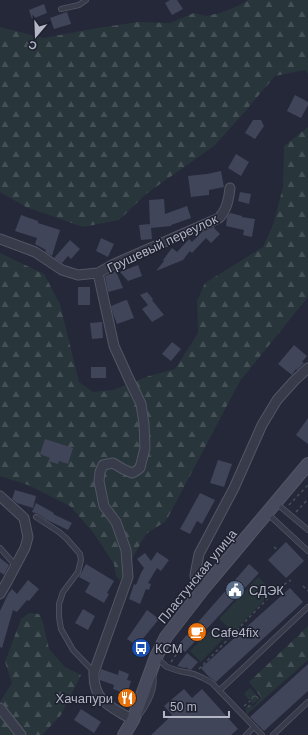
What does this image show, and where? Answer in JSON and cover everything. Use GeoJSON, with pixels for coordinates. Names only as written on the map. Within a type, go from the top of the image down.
{"type":"FeatureCollection","features":[{"type":"Feature","properties":{"kind":"main road","name":"Пластунская улица"},"geometry":{"type":"LineString","coordinates":[[124,735],[133,720],[154,663],[166,637],[266,513],[280,507],[308,464]]}},
{"type":"Feature","properties":{"kind":"street","name":"Грушевый переулок"},"geometry":{"type":"LineString","coordinates":[[0,239],[35,252],[62,270],[78,275],[98,273],[114,264],[219,218],[227,205],[230,188]]}},
{"type":"Feature","properties":{"kind":"street","name":"Грушевый переулок"},"geometry":{"type":"LineString","coordinates":[[94,672],[128,577],[126,550],[116,522],[104,506],[100,472],[103,465],[113,463],[132,473],[136,471],[140,468],[145,448],[142,404],[114,346],[98,273]]}},
{"type":"Feature","properties":{"kind":"street"},"geometry":{"type":"LineString","coordinates":[[204,588],[196,580],[195,575],[199,554],[234,488],[262,425],[277,400],[308,368]]}},
{"type":"Feature","properties":{"kind":"street"},"geometry":{"type":"LineString","coordinates":[[0,496],[24,518],[28,537],[25,548],[0,594]]}},
{"type":"Feature","properties":{"kind":"street"},"geometry":{"type":"LineString","coordinates":[[94,672],[93,682],[96,692],[100,698],[106,704],[133,720]]}},
{"type":"Feature","properties":{"kind":"street"},"geometry":{"type":"LineString","coordinates":[[0,708],[21,735]]}},
{"type":"Feature","properties":{"kind":"lane"},"geometry":{"type":"LineString","coordinates":[[61,9],[79,5],[86,0]]}},
{"type":"Feature","properties":{"kind":"lane"},"geometry":{"type":"LineString","coordinates":[[280,507],[308,530]]}},
{"type":"Feature","properties":{"kind":"lane"},"geometry":{"type":"LineString","coordinates":[[266,513],[308,551]]}},
{"type":"Feature","properties":{"kind":"lane"},"geometry":{"type":"LineString","coordinates":[[36,517],[67,539],[80,554],[81,560],[78,572],[63,592],[59,604],[59,617],[62,629],[73,650],[94,672]]}},
{"type":"Feature","properties":{"kind":"lane"},"geometry":{"type":"LineString","coordinates":[[0,548],[16,566]]}},
{"type":"Feature","properties":{"kind":"lane"},"geometry":{"type":"LineString","coordinates":[[220,690],[308,607]]}},
{"type":"Feature","properties":{"kind":"lane"},"geometry":{"type":"LineString","coordinates":[[154,663],[194,674],[212,683],[262,735]]}},
{"type":"Feature","properties":{"kind":"lane"},"geometry":{"type":"LineString","coordinates":[[273,735],[308,702]]}},
{"type":"Feature","properties":{"kind":"lane"},"geometry":{"type":"LineString","coordinates":[[246,735],[254,727]]}},
{"type":"Feature","properties":{"kind":"path"},"geometry":{"type":"LineString","coordinates":[[280,507],[308,485]]}},
{"type":"Feature","properties":{"kind":"path"},"geometry":{"type":"LineString","coordinates":[[292,517],[308,499]]}},
{"type":"Feature","properties":{"kind":"path"},"geometry":{"type":"LineString","coordinates":[[274,547],[278,550]]}},
{"type":"Feature","properties":{"kind":"path"},"geometry":{"type":"LineString","coordinates":[[194,674],[276,590],[291,580]]}},
{"type":"Feature","properties":{"kind":"path"},"geometry":{"type":"LineString","coordinates":[[303,586],[308,591]]}},
{"type":"Feature","properties":{"kind":"path"},"geometry":{"type":"LineString","coordinates":[[167,667],[180,649],[172,642]]}},
{"type":"Feature","properties":{"kind":"green space"},"geometry":{"type":"Polygon","coordinates":[[[248,0],[308,0],[308,74],[305,70],[275,76],[214,146],[146,194],[119,220],[83,227],[26,207],[0,192],[0,27],[44,38],[138,22],[170,23],[194,13],[206,16],[220,13],[248,0]]]}},
{"type":"Feature","properties":{"kind":"green space"},"geometry":{"type":"Polygon","coordinates":[[[308,127],[308,297],[240,381],[166,521],[146,534],[120,580],[116,576],[114,564],[93,532],[70,506],[28,485],[0,476],[0,253],[44,274],[60,304],[79,382],[93,392],[113,390],[149,376],[175,369],[198,333],[197,301],[205,283],[263,247],[273,225],[283,187],[284,146],[308,127]]]}},
{"type":"Feature","properties":{"kind":"green space"},"geometry":{"type":"Polygon","coordinates":[[[258,577],[273,591],[234,632],[219,619],[258,577]]]}},
{"type":"Feature","properties":{"kind":"green space"},"geometry":{"type":"Polygon","coordinates":[[[29,613],[39,614],[43,622],[49,649],[65,667],[81,675],[61,715],[42,735],[0,735],[0,702],[12,683],[5,662],[21,619],[29,613]]]}},
{"type":"Feature","properties":{"kind":"green space"},"geometry":{"type":"Polygon","coordinates":[[[308,626],[308,660],[246,715],[246,708],[250,704],[253,707],[261,697],[249,682],[308,626]]]}},
{"type":"Feature","properties":{"kind":"green space"},"geometry":{"type":"Polygon","coordinates":[[[213,628],[224,638],[201,662],[190,651],[213,628]]]}},
{"type":"Feature","properties":{"kind":"green space"},"geometry":{"type":"Polygon","coordinates":[[[250,688],[259,698],[253,704],[244,694],[250,688]]]}},
{"type":"Feature","properties":{"kind":"building"},"geometry":{"type":"Polygon","coordinates":[[[170,0],[177,0],[183,9],[172,15],[165,3],[170,0]]]}},
{"type":"Feature","properties":{"kind":"building"},"geometry":{"type":"Polygon","coordinates":[[[44,4],[47,13],[32,19],[29,10],[44,4]]]}},
{"type":"Feature","properties":{"kind":"building"},"geometry":{"type":"Polygon","coordinates":[[[67,12],[71,24],[54,29],[50,18],[67,12]]]}},
{"type":"Feature","properties":{"kind":"building"},"geometry":{"type":"Polygon","coordinates":[[[295,95],[308,102],[308,105],[301,118],[287,111],[295,95]]]}},
{"type":"Feature","properties":{"kind":"building"},"geometry":{"type":"Polygon","coordinates":[[[253,120],[261,120],[264,126],[255,139],[245,133],[253,120]]]}},
{"type":"Feature","properties":{"kind":"building"},"geometry":{"type":"Polygon","coordinates":[[[236,154],[249,162],[241,176],[228,168],[236,154]]]}},
{"type":"Feature","properties":{"kind":"building"},"geometry":{"type":"Polygon","coordinates":[[[221,171],[224,187],[209,190],[209,195],[191,197],[188,176],[221,171]]]}},
{"type":"Feature","properties":{"kind":"building"},"geometry":{"type":"Polygon","coordinates":[[[240,192],[251,194],[249,204],[238,201],[240,192]]]}},
{"type":"Feature","properties":{"kind":"building"},"geometry":{"type":"Polygon","coordinates":[[[164,199],[165,214],[187,206],[191,218],[171,226],[151,228],[152,239],[141,240],[139,225],[150,224],[149,200],[164,199]]]}},
{"type":"Feature","properties":{"kind":"building"},"geometry":{"type":"Polygon","coordinates":[[[230,213],[255,219],[252,237],[243,235],[244,230],[226,226],[227,217],[230,213]]]}},
{"type":"Feature","properties":{"kind":"building"},"geometry":{"type":"Polygon","coordinates":[[[21,215],[38,221],[38,223],[60,230],[52,256],[45,252],[46,250],[35,244],[37,238],[15,231],[21,215]]]}},
{"type":"Feature","properties":{"kind":"building"},"geometry":{"type":"Polygon","coordinates":[[[216,226],[214,228],[220,234],[211,243],[206,238],[192,253],[190,251],[183,260],[156,271],[172,248],[177,252],[189,239],[192,242],[202,232],[216,226]]]}},
{"type":"Feature","properties":{"kind":"building"},"geometry":{"type":"Polygon","coordinates":[[[101,238],[114,244],[108,257],[96,251],[101,238]]]}},
{"type":"Feature","properties":{"kind":"building"},"geometry":{"type":"Polygon","coordinates":[[[70,240],[80,249],[71,259],[68,256],[62,263],[54,258],[70,240]]]}},
{"type":"Feature","properties":{"kind":"building"},"geometry":{"type":"Polygon","coordinates":[[[138,265],[142,276],[128,281],[120,272],[138,265]]]}},
{"type":"Feature","properties":{"kind":"building"},"geometry":{"type":"Polygon","coordinates":[[[116,271],[123,288],[108,292],[105,276],[116,271]]]}},
{"type":"Feature","properties":{"kind":"building"},"geometry":{"type":"Polygon","coordinates":[[[78,287],[90,287],[90,305],[78,305],[78,287]]]}},
{"type":"Feature","properties":{"kind":"building"},"geometry":{"type":"Polygon","coordinates":[[[147,292],[164,315],[152,322],[142,309],[148,305],[140,295],[147,292]]]}},
{"type":"Feature","properties":{"kind":"building"},"geometry":{"type":"Polygon","coordinates":[[[126,300],[134,318],[117,324],[111,306],[126,300]]]}},
{"type":"Feature","properties":{"kind":"building"},"geometry":{"type":"Polygon","coordinates":[[[102,322],[103,338],[92,339],[90,323],[102,322]]]}},
{"type":"Feature","properties":{"kind":"building"},"geometry":{"type":"Polygon","coordinates":[[[172,342],[181,349],[171,361],[162,354],[172,342]]]}},
{"type":"Feature","properties":{"kind":"building"},"geometry":{"type":"Polygon","coordinates":[[[294,345],[307,356],[302,362],[304,363],[297,370],[296,369],[292,375],[278,364],[294,345]]]}},
{"type":"Feature","properties":{"kind":"building"},"geometry":{"type":"Polygon","coordinates":[[[91,367],[106,367],[106,378],[91,378],[91,367]]]}},
{"type":"Feature","properties":{"kind":"building"},"geometry":{"type":"Polygon","coordinates":[[[308,418],[308,444],[296,435],[308,418]]]}},
{"type":"Feature","properties":{"kind":"building"},"geometry":{"type":"Polygon","coordinates":[[[45,439],[73,448],[68,464],[59,461],[58,464],[48,461],[50,458],[40,454],[45,439]]]}},
{"type":"Feature","properties":{"kind":"building"},"geometry":{"type":"Polygon","coordinates":[[[218,460],[232,464],[224,487],[210,483],[218,460]]]}},
{"type":"Feature","properties":{"kind":"building"},"geometry":{"type":"Polygon","coordinates":[[[15,490],[36,496],[33,508],[17,503],[12,499],[15,490]]]}},
{"type":"Feature","properties":{"kind":"building"},"geometry":{"type":"Polygon","coordinates":[[[200,493],[215,500],[202,524],[197,521],[190,534],[180,529],[200,493]]]}},
{"type":"Feature","properties":{"kind":"building"},"geometry":{"type":"Polygon","coordinates":[[[36,503],[54,513],[53,514],[72,523],[68,530],[32,512],[36,503]]]}},
{"type":"Feature","properties":{"kind":"building"},"geometry":{"type":"Polygon","coordinates":[[[286,542],[304,561],[286,578],[268,560],[286,542]]]}},
{"type":"Feature","properties":{"kind":"building"},"geometry":{"type":"Polygon","coordinates":[[[157,552],[169,560],[161,571],[157,568],[148,583],[151,584],[149,590],[146,589],[140,604],[129,599],[134,584],[136,585],[144,568],[137,559],[145,553],[151,561],[157,552]]]}},
{"type":"Feature","properties":{"kind":"building"},"geometry":{"type":"Polygon","coordinates":[[[0,558],[9,565],[4,575],[0,572],[0,558]]]}},
{"type":"Feature","properties":{"kind":"building"},"geometry":{"type":"Polygon","coordinates":[[[86,564],[114,581],[107,593],[109,594],[104,603],[85,592],[90,583],[79,577],[86,564]]]}},
{"type":"Feature","properties":{"kind":"building"},"geometry":{"type":"Polygon","coordinates":[[[249,564],[259,573],[185,652],[178,645],[249,564]]]}},
{"type":"Feature","properties":{"kind":"building"},"geometry":{"type":"Polygon","coordinates":[[[28,580],[39,589],[17,612],[13,610],[2,648],[0,647],[0,611],[12,589],[17,594],[28,580]]]}},
{"type":"Feature","properties":{"kind":"building"},"geometry":{"type":"Polygon","coordinates":[[[290,588],[303,602],[216,682],[209,677],[201,668],[290,588]]]}},
{"type":"Feature","properties":{"kind":"building"},"geometry":{"type":"Polygon","coordinates":[[[83,609],[95,616],[88,630],[75,623],[83,609]]]}},
{"type":"Feature","properties":{"kind":"building"},"geometry":{"type":"Polygon","coordinates":[[[147,610],[159,619],[137,646],[127,639],[147,610]]]}},
{"type":"Feature","properties":{"kind":"building"},"geometry":{"type":"Polygon","coordinates":[[[187,653],[198,662],[191,670],[186,667],[177,666],[187,653]]]}},
{"type":"Feature","properties":{"kind":"building"},"geometry":{"type":"Polygon","coordinates":[[[308,664],[308,691],[264,731],[250,717],[308,664]]]}},
{"type":"Feature","properties":{"kind":"building"},"geometry":{"type":"Polygon","coordinates":[[[101,669],[118,675],[119,670],[129,674],[127,680],[131,681],[127,694],[113,689],[114,685],[100,680],[101,669]]]}},
{"type":"Feature","properties":{"kind":"building"},"geometry":{"type":"Polygon","coordinates":[[[184,689],[192,698],[202,689],[238,729],[231,735],[151,735],[172,715],[164,706],[184,689]]]}},
{"type":"Feature","properties":{"kind":"building"},"geometry":{"type":"Polygon","coordinates":[[[81,709],[101,722],[94,733],[74,720],[81,709]]]}},
{"type":"Feature","properties":{"kind":"place","name":"СДЭК"},"geometry":{"type":"Point","coordinates":[235,590]}},
{"type":"Feature","properties":{"kind":"place","name":"Cafe4fix"},"geometry":{"type":"Point","coordinates":[197,632]}},
{"type":"Feature","properties":{"kind":"place","name":"КСМ"},"geometry":{"type":"Point","coordinates":[141,648]}},
{"type":"Feature","properties":{"kind":"place","name":"Хачапури"},"geometry":{"type":"Point","coordinates":[127,698]}}]}
